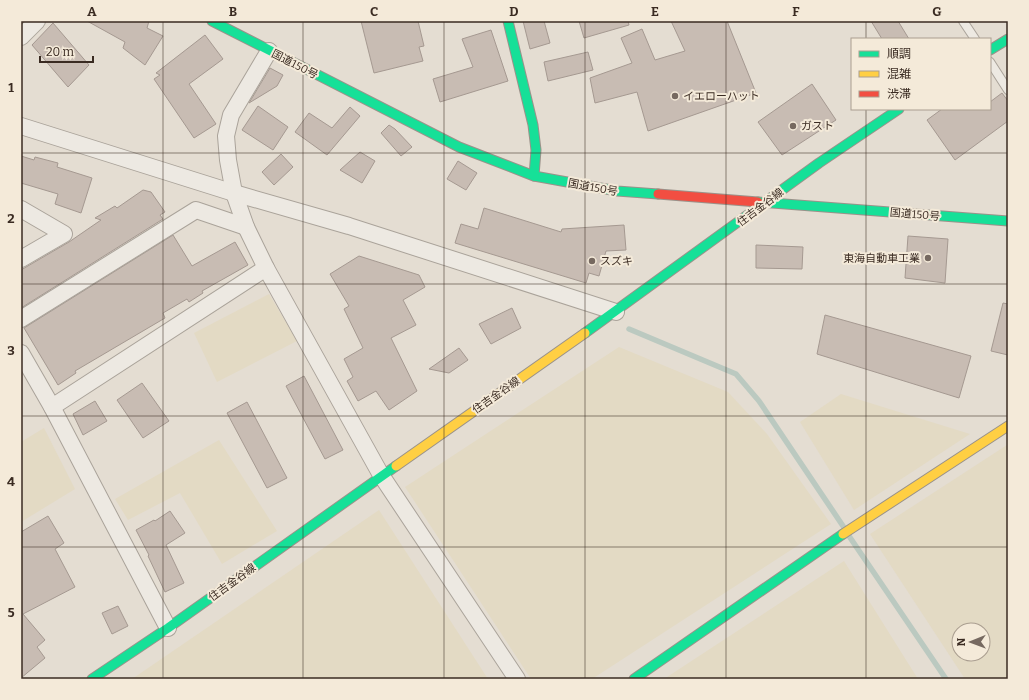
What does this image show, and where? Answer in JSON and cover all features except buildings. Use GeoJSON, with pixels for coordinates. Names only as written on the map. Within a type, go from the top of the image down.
{"type":"FeatureCollection","features":[{"type":"Feature","properties":{"kind":"main road","name":"国道150号"},"geometry":{"type":"LineString","coordinates":[[212,21],[459,147],[534,176],[617,191],[1008,221]]}},
{"type":"Feature","properties":{"kind":"main road"},"geometry":{"type":"LineString","coordinates":[[508,21],[533,125],[536,150],[534,176]]}},
{"type":"Feature","properties":{"kind":"main road"},"geometry":{"type":"LineString","coordinates":[[991,49],[1008,39]]}},
{"type":"Feature","properties":{"kind":"main road","name":"住吉金谷線"},"geometry":{"type":"LineString","coordinates":[[92,679],[168,628],[381,476],[616,312],[819,163],[898,110]]}},
{"type":"Feature","properties":{"kind":"main road"},"geometry":{"type":"LineString","coordinates":[[634,679],[840,537],[1008,426]]}},
{"type":"Feature","properties":{"kind":"street"},"geometry":{"type":"LineString","coordinates":[[21,37],[37,21]]}},
{"type":"Feature","properties":{"kind":"street"},"geometry":{"type":"LineString","coordinates":[[270,50],[231,115],[226,136],[228,160],[234,193],[246,227],[266,268],[381,476],[517,679]]}},
{"type":"Feature","properties":{"kind":"street"},"geometry":{"type":"LineString","coordinates":[[21,126],[234,193],[349,226],[616,312]]}},
{"type":"Feature","properties":{"kind":"street"},"geometry":{"type":"LineString","coordinates":[[21,209],[64,234],[21,260]]}},
{"type":"Feature","properties":{"kind":"street"},"geometry":{"type":"LineString","coordinates":[[21,319],[196,210],[246,227]]}},
{"type":"Feature","properties":{"kind":"street"},"geometry":{"type":"LineString","coordinates":[[52,407],[266,268]]}},
{"type":"Feature","properties":{"kind":"street"},"geometry":{"type":"LineString","coordinates":[[21,353],[52,407],[168,628]]}},
{"type":"Feature","properties":{"kind":"lane"},"geometry":{"type":"LineString","coordinates":[[963,21],[974,38]]}},
{"type":"Feature","properties":{"kind":"lane"},"geometry":{"type":"LineString","coordinates":[[991,64],[1008,90]]}},
{"type":"Feature","properties":{"kind":"shaded area"},"geometry":{"type":"Polygon","coordinates":[[[269,294],[297,341],[217,382],[194,333],[269,294]]]}},
{"type":"Feature","properties":{"kind":"shaded area"},"geometry":{"type":"Polygon","coordinates":[[[619,347],[728,392],[767,434],[831,524],[592,679],[531,679],[405,487],[619,347]]]}},
{"type":"Feature","properties":{"kind":"shaded area"},"geometry":{"type":"Polygon","coordinates":[[[841,394],[970,434],[854,510],[800,422],[841,394]]]}},
{"type":"Feature","properties":{"kind":"shaded area"},"geometry":{"type":"Polygon","coordinates":[[[44,428],[75,489],[21,522],[21,442],[44,428]]]}},
{"type":"Feature","properties":{"kind":"shaded area"},"geometry":{"type":"Polygon","coordinates":[[[219,440],[277,531],[222,564],[180,493],[128,520],[115,499],[219,440]]]}},
{"type":"Feature","properties":{"kind":"shaded area"},"geometry":{"type":"Polygon","coordinates":[[[1007,445],[1008,679],[965,679],[954,662],[991,662],[991,622],[951,622],[951,658],[870,534],[1007,445]]]}},
{"type":"Feature","properties":{"kind":"shaded area"},"geometry":{"type":"Polygon","coordinates":[[[379,510],[488,679],[132,679],[379,510]]]}},
{"type":"Feature","properties":{"kind":"shaded area"},"geometry":{"type":"Polygon","coordinates":[[[844,561],[918,679],[664,679],[844,561]]]}},
{"type":"Feature","properties":{"kind":"waterway"},"geometry":{"type":"LineString","coordinates":[[629,329],[736,374],[759,401],[845,529]]}},
{"type":"Feature","properties":{"kind":"waterway"},"geometry":{"type":"LineString","coordinates":[[849,536],[946,679]]}},
{"type":"Feature","properties":{"kind":"traffic: fast"},"geometry":{"type":"LineString","coordinates":[[212,21],[459,147],[534,176],[617,191],[658,194]]}},
{"type":"Feature","properties":{"kind":"traffic: fast"},"geometry":{"type":"LineString","coordinates":[[508,21],[533,125],[536,150],[534,176]]}},
{"type":"Feature","properties":{"kind":"traffic: fast"},"geometry":{"type":"LineString","coordinates":[[991,49],[1008,39]]}},
{"type":"Feature","properties":{"kind":"traffic: fast"},"geometry":{"type":"LineString","coordinates":[[585,333],[819,163],[898,110]]}},
{"type":"Feature","properties":{"kind":"traffic: fast"},"geometry":{"type":"LineString","coordinates":[[758,202],[1008,221]]}},
{"type":"Feature","properties":{"kind":"traffic: fast"},"geometry":{"type":"LineString","coordinates":[[92,679],[168,628],[396,466]]}},
{"type":"Feature","properties":{"kind":"traffic: fast"},"geometry":{"type":"LineString","coordinates":[[634,679],[843,534]]}},
{"type":"Feature","properties":{"kind":"traffic: slow"},"geometry":{"type":"LineString","coordinates":[[396,466],[585,333]]}},
{"type":"Feature","properties":{"kind":"traffic: slow"},"geometry":{"type":"LineString","coordinates":[[843,534],[1008,426]]}},
{"type":"Feature","properties":{"kind":"traffic: jam"},"geometry":{"type":"LineString","coordinates":[[658,194],[758,202]]}},
{"type":"Feature","properties":{"kind":"place","name":"イエローハット"},"geometry":{"type":"Point","coordinates":[675,96]}},
{"type":"Feature","properties":{"kind":"place","name":"ガスト"},"geometry":{"type":"Point","coordinates":[793,126]}},
{"type":"Feature","properties":{"kind":"place","name":"東海自動車工業"},"geometry":{"type":"Point","coordinates":[928,258]}},
{"type":"Feature","properties":{"kind":"place","name":"スズキ"},"geometry":{"type":"Point","coordinates":[592,261]}}]}
